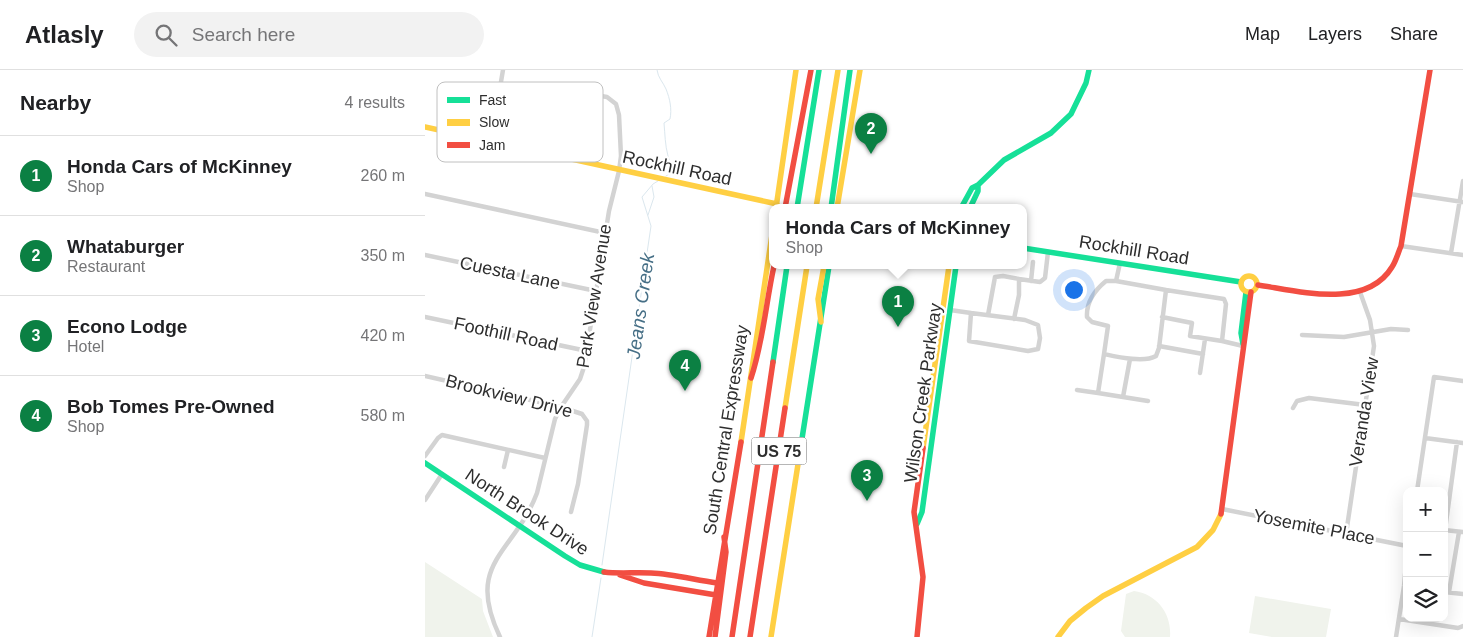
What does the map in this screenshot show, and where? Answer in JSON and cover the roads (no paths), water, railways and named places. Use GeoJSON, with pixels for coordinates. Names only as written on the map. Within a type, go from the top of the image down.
{"type":"FeatureCollection","features":[{"type":"Feature","properties":{"kind":"main road"},"geometry":{"type":"LineString","coordinates":[[777,204],[796,70]]}},
{"type":"Feature","properties":{"kind":"main road"},"geometry":{"type":"LineString","coordinates":[[786,204],[811,70]]}},
{"type":"Feature","properties":{"kind":"main road"},"geometry":{"type":"LineString","coordinates":[[798,204],[819,70]]}},
{"type":"Feature","properties":{"kind":"main road"},"geometry":{"type":"LineString","coordinates":[[817,204],[838,70]]}},
{"type":"Feature","properties":{"kind":"main road"},"geometry":{"type":"LineString","coordinates":[[832,204],[850,70]]}},
{"type":"Feature","properties":{"kind":"main road"},"geometry":{"type":"LineString","coordinates":[[838,204],[860,70]]}},
{"type":"Feature","properties":{"kind":"main road"},"geometry":{"type":"LineString","coordinates":[[963,204],[972,188],[978,185],[1004,160],[1051,134],[1066,120],[1087,83],[1089,70]]}},
{"type":"Feature","properties":{"kind":"main road"},"geometry":{"type":"LineString","coordinates":[[1258,285],[1343,296],[1360,292],[1373,286],[1393,266],[1401,246],[1430,70]]}},
{"type":"Feature","properties":{"kind":"main road","name":"Rockhill Road"},"geometry":{"type":"LineString","coordinates":[[581,162],[769,204]]}},
{"type":"Feature","properties":{"kind":"main road"},"geometry":{"type":"LineString","coordinates":[[972,204],[978,191],[978,185]]}},
{"type":"Feature","properties":{"kind":"main road","name":"Rockhill Road"},"geometry":{"type":"LineString","coordinates":[[1027,249],[1241,282]]}},
{"type":"Feature","properties":{"kind":"main road","name":"South Central Expressway"},"geometry":{"type":"LineString","coordinates":[[709,637],[769,255]]}},
{"type":"Feature","properties":{"kind":"main road"},"geometry":{"type":"LineString","coordinates":[[751,378],[756,363],[773,269]]}},
{"type":"Feature","properties":{"kind":"main road","name":"US 75"},"geometry":{"type":"LineString","coordinates":[[732,637],[787,269]]}},
{"type":"Feature","properties":{"kind":"main road","name":"US 75"},"geometry":{"type":"LineString","coordinates":[[750,637],[807,269]]}},
{"type":"Feature","properties":{"kind":"main road"},"geometry":{"type":"LineString","coordinates":[[821,322],[818,299],[823,269]]}},
{"type":"Feature","properties":{"kind":"main road"},"geometry":{"type":"LineString","coordinates":[[771,637],[829,269]]}},
{"type":"Feature","properties":{"kind":"main road","name":"Wilson Creek Parkway"},"geometry":{"type":"LineString","coordinates":[[917,637],[923,584],[914,512],[949,269]]}},
{"type":"Feature","properties":{"kind":"main road","name":"Wilson Creek Parkway"},"geometry":{"type":"LineString","coordinates":[[917,524],[922,512],[957,269]]}},
{"type":"Feature","properties":{"kind":"main road"},"geometry":{"type":"LineString","coordinates":[[1250,275],[1256,279],[1258,285],[1255,290],[1249,292],[1242,289],[1241,282],[1250,275]]}},
{"type":"Feature","properties":{"kind":"main road"},"geometry":{"type":"LineString","coordinates":[[1058,637],[1071,619],[1095,600],[1197,547],[1212,534],[1217,526],[1222,509],[1243,345],[1241,333],[1249,292]]}},
{"type":"Feature","properties":{"kind":"main road","name":"North Brook Drive"},"geometry":{"type":"LineString","coordinates":[[425,463],[519,526],[580,564],[597,571],[618,574],[639,572],[717,583]]}},
{"type":"Feature","properties":{"kind":"main road"},"geometry":{"type":"LineString","coordinates":[[715,637],[726,552],[724,537]]}},
{"type":"Feature","properties":{"kind":"main road","name":"North Brook Drive"},"geometry":{"type":"LineString","coordinates":[[618,574],[635,581],[715,594]]}},
{"type":"Feature","properties":{"kind":"main road"},"geometry":{"type":"LineString","coordinates":[[666,586],[667,575]]}},
{"type":"Feature","properties":{"kind":"street","name":"Park View Avenue"},"geometry":{"type":"LineString","coordinates":[[500,637],[487,602],[488,578],[493,565],[530,509],[537,493],[553,425],[561,407],[580,379],[587,351],[610,203],[619,171],[621,144],[619,115],[616,104],[603,96]]}},
{"type":"Feature","properties":{"kind":"street"},"geometry":{"type":"LineString","coordinates":[[1451,253],[1463,181]]}},
{"type":"Feature","properties":{"kind":"street"},"geometry":{"type":"LineString","coordinates":[[425,194],[605,233]]}},
{"type":"Feature","properties":{"kind":"street"},"geometry":{"type":"LineString","coordinates":[[1409,194],[1461,202]]}},
{"type":"Feature","properties":{"kind":"street"},"geometry":{"type":"LineString","coordinates":[[1401,246],[1463,255]]}},
{"type":"Feature","properties":{"kind":"street"},"geometry":{"type":"LineString","coordinates":[[988,315],[995,278],[1003,276],[1040,282],[1045,278],[1048,252]]}},
{"type":"Feature","properties":{"kind":"street","name":"Cuesta Lane"},"geometry":{"type":"LineString","coordinates":[[425,255],[596,291]]}},
{"type":"Feature","properties":{"kind":"street"},"geometry":{"type":"LineString","coordinates":[[1031,281],[1033,262]]}},
{"type":"Feature","properties":{"kind":"street"},"geometry":{"type":"LineString","coordinates":[[1116,281],[1120,263]]}},
{"type":"Feature","properties":{"kind":"street"},"geometry":{"type":"LineString","coordinates":[[1014,319],[1019,294],[1019,279]]}},
{"type":"Feature","properties":{"kind":"street"},"geometry":{"type":"LineString","coordinates":[[1098,393],[1108,326],[1092,322],[1087,317],[1087,307],[1106,280],[1224,299],[1226,304],[1222,341]]}},
{"type":"Feature","properties":{"kind":"street"},"geometry":{"type":"LineString","coordinates":[[1104,354],[1130,359],[1150,360],[1156,356],[1166,290]]}},
{"type":"Feature","properties":{"kind":"street","name":"Veranda View"},"geometry":{"type":"LineString","coordinates":[[1346,534],[1373,358],[1373,333],[1360,292]]}},
{"type":"Feature","properties":{"kind":"street"},"geometry":{"type":"LineString","coordinates":[[950,310],[1025,320],[1038,325],[1040,338],[1038,349],[1028,351],[969,341],[971,313]]}},
{"type":"Feature","properties":{"kind":"street","name":"Foothill Road"},"geometry":{"type":"LineString","coordinates":[[425,317],[587,351]]}},
{"type":"Feature","properties":{"kind":"street"},"geometry":{"type":"LineString","coordinates":[[1162,318],[1191,323],[1190,336],[1243,345]]}},
{"type":"Feature","properties":{"kind":"street"},"geometry":{"type":"LineString","coordinates":[[1302,335],[1312,334],[1337,338],[1391,329],[1408,330]]}},
{"type":"Feature","properties":{"kind":"street"},"geometry":{"type":"LineString","coordinates":[[1200,372],[1205,339]]}},
{"type":"Feature","properties":{"kind":"street"},"geometry":{"type":"LineString","coordinates":[[1159,346],[1203,354]]}},
{"type":"Feature","properties":{"kind":"street"},"geometry":{"type":"LineString","coordinates":[[1123,397],[1130,359]]}},
{"type":"Feature","properties":{"kind":"street","name":"Brookview Drive"},"geometry":{"type":"LineString","coordinates":[[425,376],[561,407],[582,414],[587,421],[579,484],[571,512]]}},
{"type":"Feature","properties":{"kind":"street"},"geometry":{"type":"LineString","coordinates":[[1418,487],[1434,377],[1463,381]]}},
{"type":"Feature","properties":{"kind":"street"},"geometry":{"type":"LineString","coordinates":[[1077,390],[1148,401]]}},
{"type":"Feature","properties":{"kind":"street"},"geometry":{"type":"LineString","coordinates":[[1293,408],[1297,401],[1309,398],[1365,405]]}},
{"type":"Feature","properties":{"kind":"street"},"geometry":{"type":"LineString","coordinates":[[425,456],[442,435],[545,458]]}},
{"type":"Feature","properties":{"kind":"street"},"geometry":{"type":"LineString","coordinates":[[1425,438],[1460,443],[1448,513]]}},
{"type":"Feature","properties":{"kind":"street"},"geometry":{"type":"LineString","coordinates":[[504,467],[508,450]]}},
{"type":"Feature","properties":{"kind":"street"},"geometry":{"type":"LineString","coordinates":[[425,500],[442,474]]}},
{"type":"Feature","properties":{"kind":"street","name":"Yosemite Place"},"geometry":{"type":"LineString","coordinates":[[1222,509],[1403,545]]}},
{"type":"Feature","properties":{"kind":"street"},"geometry":{"type":"LineString","coordinates":[[1448,530],[1461,532],[1448,588]]}},
{"type":"Feature","properties":{"kind":"street"},"geometry":{"type":"LineString","coordinates":[[1448,592],[1463,594]]}},
{"type":"Feature","properties":{"kind":"street"},"geometry":{"type":"LineString","coordinates":[[1396,637],[1403,597]]}},
{"type":"Feature","properties":{"kind":"street"},"geometry":{"type":"LineString","coordinates":[[1399,619],[1458,628],[1463,626]]}},
{"type":"Feature","properties":{"kind":"waterway","name":"Jeans Creek"},"geometry":{"type":"LineString","coordinates":[[657,70],[670,100],[671,108],[670,119],[664,123],[667,152],[674,171],[666,176]]}},
{"type":"Feature","properties":{"kind":"waterway","name":"Jeans Creek"},"geometry":{"type":"LineString","coordinates":[[602,565],[651,226],[642,197],[658,181]]}},
{"type":"Feature","properties":{"kind":"waterway"},"geometry":{"type":"LineString","coordinates":[[648,215],[654,197],[652,186]]}},
{"type":"Feature","properties":{"kind":"waterway","name":"Jeans Creek"},"geometry":{"type":"LineString","coordinates":[[592,637],[601,578]]}},
{"type":"Feature","properties":{"kind":"place","name":"Whataburger"},"geometry":{"type":"Point","coordinates":[871,154]}},
{"type":"Feature","properties":{"kind":"place","name":"Honda Cars of McKinney"},"geometry":{"type":"Point","coordinates":[898,327]}},
{"type":"Feature","properties":{"kind":"place","name":"Bob Tomes Pre-Owned"},"geometry":{"type":"Point","coordinates":[685,391]}},
{"type":"Feature","properties":{"kind":"place","name":"Econo Lodge"},"geometry":{"type":"Point","coordinates":[867,501]}}]}
